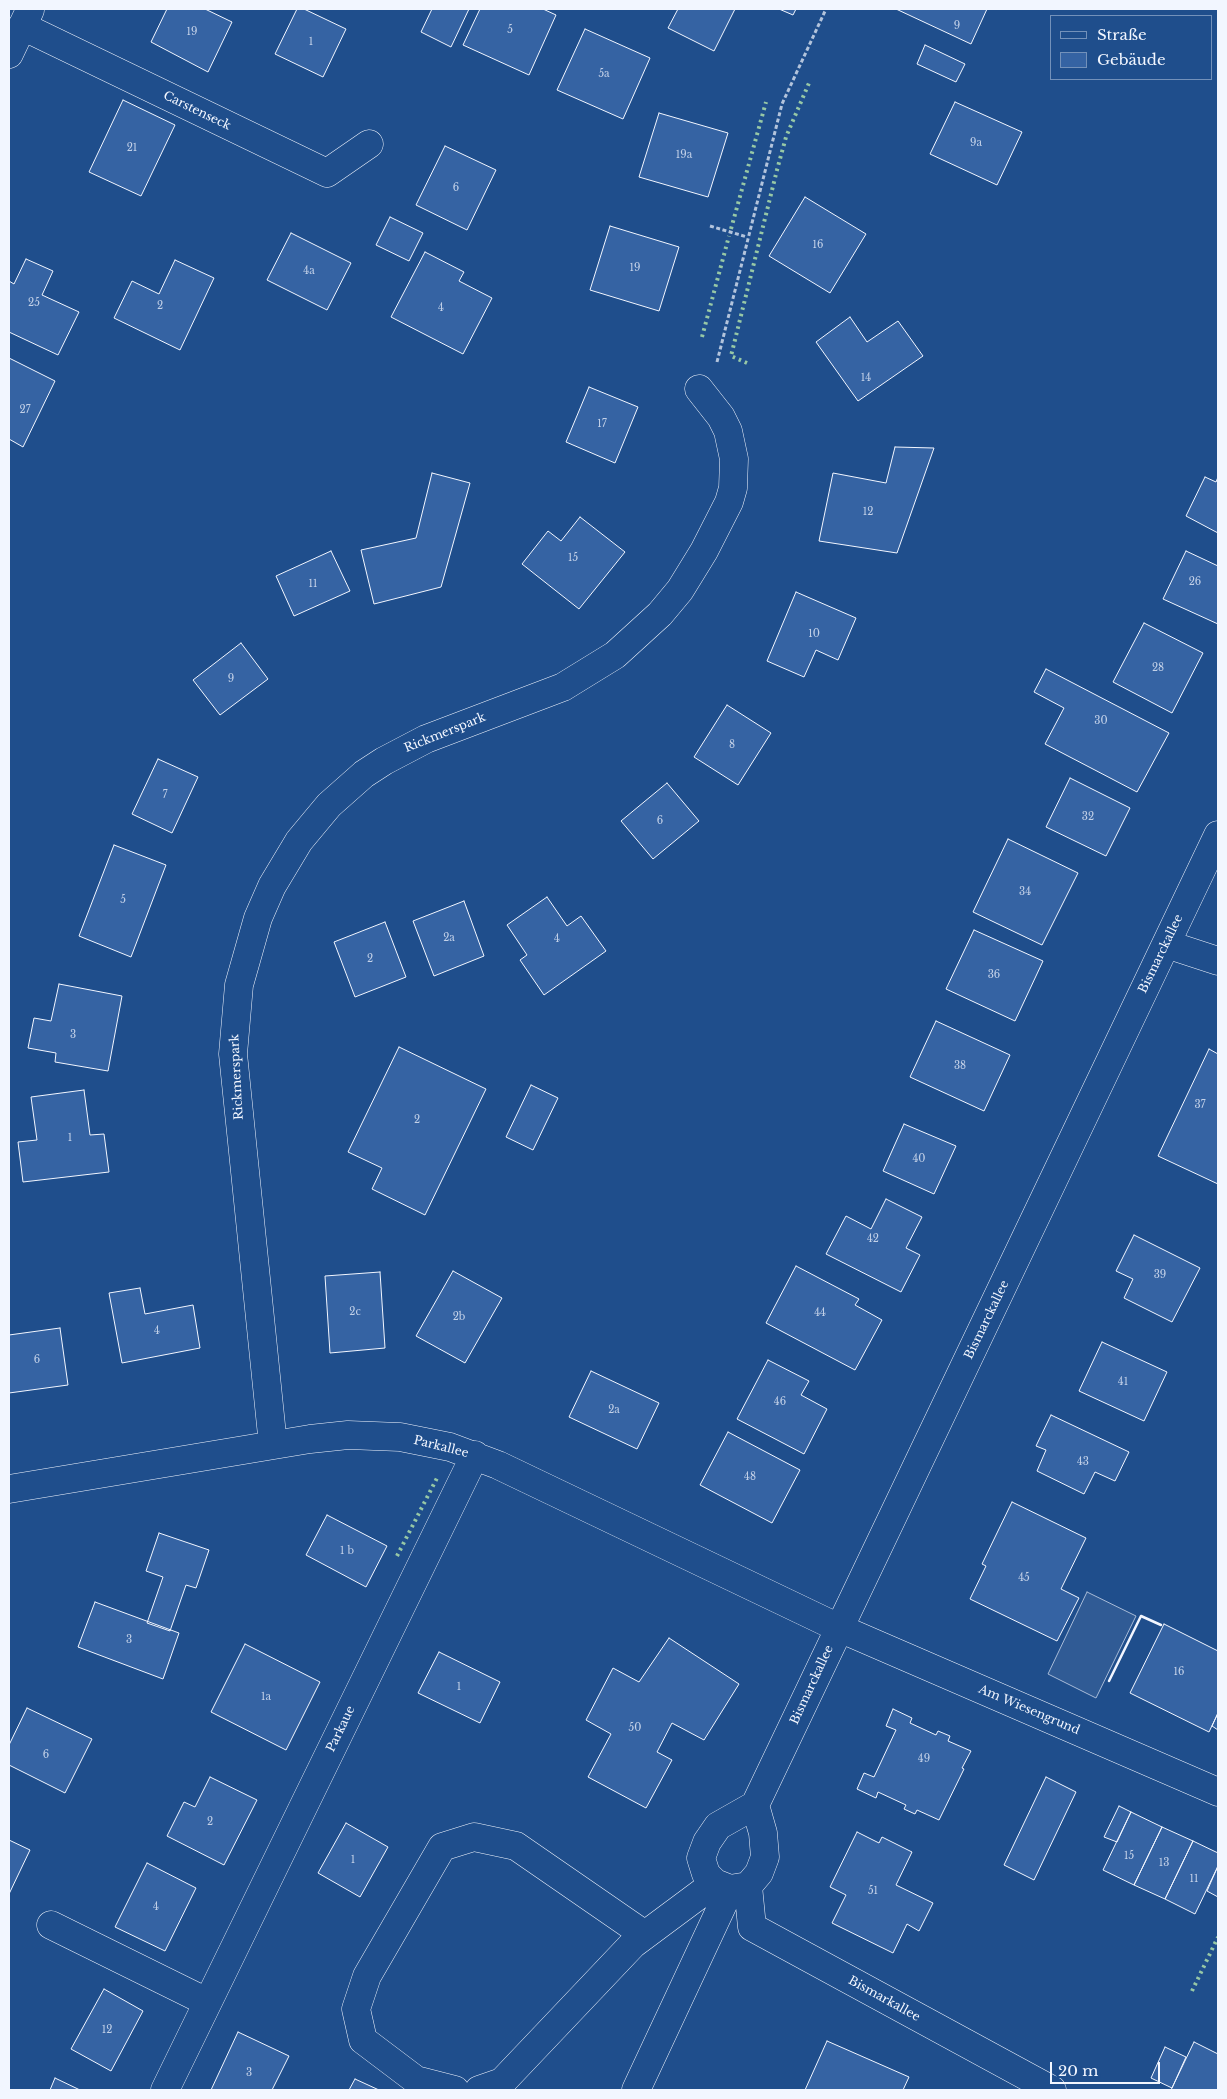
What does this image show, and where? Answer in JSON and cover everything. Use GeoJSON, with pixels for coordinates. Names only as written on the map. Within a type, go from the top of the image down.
{"type":"FeatureCollection","features":[{"type":"Feature","properties":{"kind":"street"},"geometry":{"type":"LineString","coordinates":[[9,54],[26,17]]}},
{"type":"Feature","properties":{"kind":"street","name":"Carstenseck"},"geometry":{"type":"LineString","coordinates":[[26,17],[327,173],[369,144]]}},
{"type":"Feature","properties":{"kind":"street","name":"Rickmerspark"},"geometry":{"type":"LineString","coordinates":[[273,1445],[233,1054],[239,985],[258,918],[272,886],[299,841],[329,805],[364,774],[390,757],[426,739],[563,687],[615,655],[660,614],[680,590],[704,551],[729,502],[733,488],[735,473],[732,445],[721,418],[704,394]]}},
{"type":"Feature","properties":{"kind":"street","name":"Bismarckallee"},"geometry":{"type":"LineString","coordinates":[[755,1804],[1218,835]]}},
{"type":"Feature","properties":{"kind":"street"},"geometry":{"type":"LineString","coordinates":[[1166,944],[1218,961]]}},
{"type":"Feature","properties":{"kind":"street","name":"Parkallee"},"geometry":{"type":"LineString","coordinates":[[9,1489],[273,1445],[348,1435],[374,1435],[425,1441],[475,1456],[839,1628]]}},
{"type":"Feature","properties":{"kind":"street","name":"Parkaue"},"geometry":{"type":"LineString","coordinates":[[165,2090],[475,1456]]}},
{"type":"Feature","properties":{"kind":"street","name":"Am Wiesengrund"},"geometry":{"type":"LineString","coordinates":[[839,1628],[1218,1792]]}},
{"type":"Feature","properties":{"kind":"street"},"geometry":{"type":"LineString","coordinates":[[479,2090],[502,2082],[634,1944],[645,1935],[731,1886],[759,1874],[765,1857],[763,1832],[755,1804],[718,1826],[707,1842],[701,1858],[706,1874],[731,1886]]}},
{"type":"Feature","properties":{"kind":"street"},"geometry":{"type":"LineString","coordinates":[[455,2090],[416,2080],[363,2040],[356,2010],[367,1976],[442,1847],[474,1837],[516,1846],[645,1935]]}},
{"type":"Feature","properties":{"kind":"street"},"geometry":{"type":"LineString","coordinates":[[636,2090],[731,1886]]}},
{"type":"Feature","properties":{"kind":"street","name":"Bismarkallee"},"geometry":{"type":"LineString","coordinates":[[731,1886],[752,1927],[1052,2090]]}},
{"type":"Feature","properties":{"kind":"street"},"geometry":{"type":"LineString","coordinates":[[51,1925],[207,2002]]}},
{"type":"Feature","properties":{"kind":"path"},"geometry":{"type":"LineString","coordinates":[[704,394],[782,104],[826,9]]}},
{"type":"Feature","properties":{"kind":"path"},"geometry":{"type":"LineString","coordinates":[[710,226],[747,237]]}},
{"type":"Feature","properties":{"kind":"shaded area"},"geometry":{"type":"Polygon","coordinates":[[[1087,1592],[1136,1616],[1096,1698],[1048,1674],[1087,1592]]]}},
{"type":"Feature","properties":{"kind":"building"},"geometry":{"type":"Polygon","coordinates":[[[167,9],[205,9],[232,22],[208,72],[151,42],[167,9]]]}},
{"type":"Feature","properties":{"kind":"building"},"geometry":{"type":"Polygon","coordinates":[[[297,9],[304,9],[346,29],[323,77],[275,54],[297,9]]]}},
{"type":"Feature","properties":{"kind":"building"},"geometry":{"type":"Polygon","coordinates":[[[432,9],[469,9],[451,47],[421,32],[432,9]]]}},
{"type":"Feature","properties":{"kind":"building"},"geometry":{"type":"Polygon","coordinates":[[[480,9],[543,9],[556,15],[529,75],[463,45],[480,9]]]}},
{"type":"Feature","properties":{"kind":"building"},"geometry":{"type":"Polygon","coordinates":[[[678,9],[735,9],[714,51],[668,28],[678,9]]]}},
{"type":"Feature","properties":{"kind":"building"},"geometry":{"type":"Polygon","coordinates":[[[779,9],[796,9],[793,15],[779,9]]]}},
{"type":"Feature","properties":{"kind":"building"},"geometry":{"type":"Polygon","coordinates":[[[896,9],[987,9],[971,44],[896,9]]]}},
{"type":"Feature","properties":{"kind":"building"},"geometry":{"type":"Polygon","coordinates":[[[585,29],[650,58],[623,119],[557,90],[585,29]]]}},
{"type":"Feature","properties":{"kind":"building"},"geometry":{"type":"Polygon","coordinates":[[[925,45],[965,64],[956,82],[917,64],[925,45]]]}},
{"type":"Feature","properties":{"kind":"building"},"geometry":{"type":"Polygon","coordinates":[[[123,100],[175,125],[141,196],[89,172],[123,100]]]}},
{"type":"Feature","properties":{"kind":"building"},"geometry":{"type":"Polygon","coordinates":[[[955,102],[1022,132],[997,185],[930,154],[955,102]]]}},
{"type":"Feature","properties":{"kind":"building"},"geometry":{"type":"Polygon","coordinates":[[[659,113],[728,133],[708,197],[639,177],[659,113]]]}},
{"type":"Feature","properties":{"kind":"building"},"geometry":{"type":"Polygon","coordinates":[[[445,146],[496,170],[467,230],[416,205],[445,146]]]}},
{"type":"Feature","properties":{"kind":"building"},"geometry":{"type":"Polygon","coordinates":[[[805,197],[866,234],[830,293],[769,256],[805,197]]]}},
{"type":"Feature","properties":{"kind":"building"},"geometry":{"type":"Polygon","coordinates":[[[390,217],[423,233],[409,261],[376,245],[390,217]]]}},
{"type":"Feature","properties":{"kind":"building"},"geometry":{"type":"Polygon","coordinates":[[[610,226],[679,247],[659,311],[590,290],[610,226]]]}},
{"type":"Feature","properties":{"kind":"building"},"geometry":{"type":"Polygon","coordinates":[[[291,233],[351,263],[327,310],[267,280],[291,233]]]}},
{"type":"Feature","properties":{"kind":"building"},"geometry":{"type":"Polygon","coordinates":[[[425,252],[464,272],[459,281],[492,298],[463,354],[391,317],[425,252]]]}},
{"type":"Feature","properties":{"kind":"building"},"geometry":{"type":"Polygon","coordinates":[[[26,259],[53,271],[42,295],[79,312],[58,355],[9,332],[9,281],[14,284],[26,259]]]}},
{"type":"Feature","properties":{"kind":"building"},"geometry":{"type":"Polygon","coordinates":[[[175,260],[214,278],[180,350],[114,318],[132,281],[159,294],[175,260]]]}},
{"type":"Feature","properties":{"kind":"building"},"geometry":{"type":"Polygon","coordinates":[[[850,317],[867,342],[898,321],[923,356],[858,401],[816,342],[850,317]]]}},
{"type":"Feature","properties":{"kind":"building"},"geometry":{"type":"Polygon","coordinates":[[[9,358],[55,381],[23,447],[9,439],[9,358]]]}},
{"type":"Feature","properties":{"kind":"building"},"geometry":{"type":"Polygon","coordinates":[[[589,387],[638,407],[615,463],[566,442],[589,387]]]}},
{"type":"Feature","properties":{"kind":"building"},"geometry":{"type":"Polygon","coordinates":[[[895,447],[934,448],[897,553],[819,541],[833,473],[886,483],[895,447]]]}},
{"type":"Feature","properties":{"kind":"building"},"geometry":{"type":"Polygon","coordinates":[[[432,473],[470,483],[441,587],[374,604],[361,550],[416,538],[432,473]]]}},
{"type":"Feature","properties":{"kind":"building"},"geometry":{"type":"Polygon","coordinates":[[[1205,477],[1216,482],[1218,477],[1218,533],[1186,516],[1205,477]]]}},
{"type":"Feature","properties":{"kind":"building"},"geometry":{"type":"Polygon","coordinates":[[[580,517],[625,552],[579,609],[522,564],[548,531],[561,541],[580,517]]]}},
{"type":"Feature","properties":{"kind":"building"},"geometry":{"type":"Polygon","coordinates":[[[331,551],[350,591],[294,616],[276,576],[331,551]]]}},
{"type":"Feature","properties":{"kind":"building"},"geometry":{"type":"Polygon","coordinates":[[[1186,551],[1218,566],[1218,624],[1163,599],[1186,551]]]}},
{"type":"Feature","properties":{"kind":"building"},"geometry":{"type":"Polygon","coordinates":[[[796,592],[856,618],[838,660],[816,650],[804,677],[767,661],[796,592]]]}},
{"type":"Feature","properties":{"kind":"building"},"geometry":{"type":"Polygon","coordinates":[[[1144,623],[1203,653],[1172,713],[1113,682],[1144,623]]]}},
{"type":"Feature","properties":{"kind":"building"},"geometry":{"type":"Polygon","coordinates":[[[241,643],[268,679],[220,715],[193,680],[241,643]]]}},
{"type":"Feature","properties":{"kind":"building"},"geometry":{"type":"Polygon","coordinates":[[[1046,669],[1169,733],[1137,792],[1045,744],[1064,708],[1034,692],[1046,669]]]}},
{"type":"Feature","properties":{"kind":"building"},"geometry":{"type":"Polygon","coordinates":[[[727,705],[771,733],[738,785],[694,757],[727,705]]]}},
{"type":"Feature","properties":{"kind":"building"},"geometry":{"type":"Polygon","coordinates":[[[158,759],[198,777],[172,833],[132,814],[158,759]]]}},
{"type":"Feature","properties":{"kind":"building"},"geometry":{"type":"Polygon","coordinates":[[[1070,778],[1130,808],[1106,856],[1046,827],[1070,778]]]}},
{"type":"Feature","properties":{"kind":"building"},"geometry":{"type":"Polygon","coordinates":[[[667,783],[699,821],[653,859],[621,821],[667,783]]]}},
{"type":"Feature","properties":{"kind":"building"},"geometry":{"type":"Polygon","coordinates":[[[1008,839],[1078,873],[1042,945],[973,912],[1008,839]]]}},
{"type":"Feature","properties":{"kind":"building"},"geometry":{"type":"Polygon","coordinates":[[[114,845],[166,865],[131,957],[79,936],[114,845]]]}},
{"type":"Feature","properties":{"kind":"building"},"geometry":{"type":"Polygon","coordinates":[[[547,897],[567,926],[581,916],[606,951],[544,995],[520,960],[527,955],[507,925],[547,897]]]}},
{"type":"Feature","properties":{"kind":"building"},"geometry":{"type":"Polygon","coordinates":[[[464,901],[484,956],[434,976],[413,921],[464,901]]]}},
{"type":"Feature","properties":{"kind":"building"},"geometry":{"type":"Polygon","coordinates":[[[385,922],[406,977],[355,997],[334,942],[385,922]]]}},
{"type":"Feature","properties":{"kind":"building"},"geometry":{"type":"Polygon","coordinates":[[[974,930],[1043,961],[1015,1021],[946,989],[974,930]]]}},
{"type":"Feature","properties":{"kind":"building"},"geometry":{"type":"Polygon","coordinates":[[[59,984],[122,996],[108,1071],[55,1062],[56,1053],[28,1048],[34,1018],[51,1021],[59,984]]]}},
{"type":"Feature","properties":{"kind":"building"},"geometry":{"type":"Polygon","coordinates":[[[936,1021],[1010,1055],[984,1111],[910,1077],[936,1021]]]}},
{"type":"Feature","properties":{"kind":"building"},"geometry":{"type":"Polygon","coordinates":[[[399,1047],[486,1089],[425,1215],[372,1189],[382,1168],[348,1152],[399,1047]]]}},
{"type":"Feature","properties":{"kind":"building"},"geometry":{"type":"Polygon","coordinates":[[[1209,1049],[1218,1054],[1218,1184],[1158,1156],[1209,1049]]]}},
{"type":"Feature","properties":{"kind":"building"},"geometry":{"type":"Polygon","coordinates":[[[531,1085],[558,1098],[533,1150],[506,1137],[531,1085]]]}},
{"type":"Feature","properties":{"kind":"building"},"geometry":{"type":"Polygon","coordinates":[[[84,1090],[90,1135],[104,1134],[109,1172],[23,1182],[18,1142],[37,1140],[31,1097],[84,1090]]]}},
{"type":"Feature","properties":{"kind":"building"},"geometry":{"type":"Polygon","coordinates":[[[904,1124],[956,1146],[934,1194],[883,1171],[904,1124]]]}},
{"type":"Feature","properties":{"kind":"building"},"geometry":{"type":"Polygon","coordinates":[[[886,1199],[922,1217],[906,1248],[920,1255],[901,1292],[826,1254],[846,1216],[871,1229],[886,1199]]]}},
{"type":"Feature","properties":{"kind":"building"},"geometry":{"type":"Polygon","coordinates":[[[1134,1235],[1200,1268],[1172,1322],[1124,1298],[1133,1279],[1116,1271],[1134,1235]]]}},
{"type":"Feature","properties":{"kind":"building"},"geometry":{"type":"Polygon","coordinates":[[[796,1266],[859,1299],[855,1305],[882,1320],[855,1370],[766,1323],[796,1266]]]}},
{"type":"Feature","properties":{"kind":"building"},"geometry":{"type":"Polygon","coordinates":[[[453,1271],[502,1298],[465,1363],[416,1336],[453,1271]]]}},
{"type":"Feature","properties":{"kind":"building"},"geometry":{"type":"Polygon","coordinates":[[[380,1272],[385,1348],[330,1353],[325,1276],[380,1272]]]}},
{"type":"Feature","properties":{"kind":"building"},"geometry":{"type":"Polygon","coordinates":[[[140,1288],[145,1314],[193,1305],[200,1348],[122,1363],[109,1293],[140,1288]]]}},
{"type":"Feature","properties":{"kind":"building"},"geometry":{"type":"Polygon","coordinates":[[[60,1328],[68,1385],[9,1393],[9,1335],[60,1328]]]}},
{"type":"Feature","properties":{"kind":"building"},"geometry":{"type":"Polygon","coordinates":[[[1102,1342],[1167,1372],[1144,1421],[1079,1391],[1102,1342]]]}},
{"type":"Feature","properties":{"kind":"building"},"geometry":{"type":"Polygon","coordinates":[[[768,1360],[809,1381],[801,1395],[827,1409],[804,1454],[737,1419],[768,1360]]]}},
{"type":"Feature","properties":{"kind":"building"},"geometry":{"type":"Polygon","coordinates":[[[591,1371],[659,1403],[637,1449],[569,1417],[591,1371]]]}},
{"type":"Feature","properties":{"kind":"building"},"geometry":{"type":"Polygon","coordinates":[[[1051,1415],[1129,1452],[1115,1481],[1095,1472],[1084,1494],[1037,1471],[1046,1450],[1036,1446],[1051,1415]]]}},
{"type":"Feature","properties":{"kind":"building"},"geometry":{"type":"Polygon","coordinates":[[[728,1432],[800,1470],[772,1523],[700,1485],[728,1432]]]}},
{"type":"Feature","properties":{"kind":"building"},"geometry":{"type":"Polygon","coordinates":[[[1012,1502],[1086,1538],[1061,1589],[1079,1598],[1057,1641],[970,1599],[986,1566],[982,1564],[1012,1502]]]}},
{"type":"Feature","properties":{"kind":"building"},"geometry":{"type":"Polygon","coordinates":[[[327,1515],[387,1546],[366,1587],[306,1555],[327,1515]]]}},
{"type":"Feature","properties":{"kind":"building"},"geometry":{"type":"Polygon","coordinates":[[[159,1533],[209,1550],[196,1588],[186,1585],[170,1631],[147,1623],[163,1577],[146,1571],[159,1533]]]}},
{"type":"Feature","properties":{"kind":"building"},"geometry":{"type":"Polygon","coordinates":[[[95,1602],[179,1633],[163,1679],[78,1647],[95,1602]]]}},
{"type":"Feature","properties":{"kind":"building"},"geometry":{"type":"Polygon","coordinates":[[[1164,1624],[1218,1651],[1218,1713],[1209,1732],[1130,1693],[1164,1624]]]}},
{"type":"Feature","properties":{"kind":"building"},"geometry":{"type":"Polygon","coordinates":[[[669,1638],[739,1684],[704,1740],[672,1723],[657,1752],[672,1760],[646,1808],[588,1777],[611,1734],[586,1720],[613,1668],[639,1682],[669,1638]]]}},
{"type":"Feature","properties":{"kind":"building"},"geometry":{"type":"Polygon","coordinates":[[[245,1644],[320,1682],[286,1750],[211,1712],[245,1644]]]}},
{"type":"Feature","properties":{"kind":"building"},"geometry":{"type":"Polygon","coordinates":[[[439,1652],[500,1682],[480,1723],[418,1693],[439,1652]]]}},
{"type":"Feature","properties":{"kind":"building"},"geometry":{"type":"Polygon","coordinates":[[[27,1708],[92,1739],[65,1793],[9,1765],[9,1745],[27,1708]]]}},
{"type":"Feature","properties":{"kind":"building"},"geometry":{"type":"Polygon","coordinates":[[[893,1709],[912,1718],[910,1723],[936,1735],[938,1731],[950,1736],[948,1741],[971,1751],[939,1820],[917,1810],[915,1814],[904,1809],[906,1805],[878,1792],[876,1798],[857,1789],[864,1773],[874,1777],[896,1730],[886,1726],[893,1709]]]}},
{"type":"Feature","properties":{"kind":"building"},"geometry":{"type":"Polygon","coordinates":[[[1218,1713],[1218,1730],[1212,1726],[1218,1713]]]}},
{"type":"Feature","properties":{"kind":"building"},"geometry":{"type":"Polygon","coordinates":[[[210,1777],[257,1800],[224,1865],[167,1836],[184,1802],[195,1807],[210,1777]]]}},
{"type":"Feature","properties":{"kind":"building"},"geometry":{"type":"Polygon","coordinates":[[[1046,1777],[1076,1792],[1034,1880],[1004,1865],[1046,1777]]]}},
{"type":"Feature","properties":{"kind":"building"},"geometry":{"type":"Polygon","coordinates":[[[1119,1806],[1131,1812],[1117,1842],[1104,1837],[1119,1806]]]}},
{"type":"Feature","properties":{"kind":"building"},"geometry":{"type":"Polygon","coordinates":[[[1131,1812],[1162,1827],[1134,1885],[1103,1870],[1131,1812]]]}},
{"type":"Feature","properties":{"kind":"building"},"geometry":{"type":"Polygon","coordinates":[[[346,1823],[388,1847],[360,1897],[318,1873],[346,1823]]]}},
{"type":"Feature","properties":{"kind":"building"},"geometry":{"type":"Polygon","coordinates":[[[1162,1827],[1193,1841],[1165,1899],[1134,1885],[1162,1827]]]}},
{"type":"Feature","properties":{"kind":"building"},"geometry":{"type":"Polygon","coordinates":[[[857,1832],[879,1843],[882,1837],[912,1852],[896,1885],[933,1903],[919,1931],[907,1924],[893,1953],[832,1923],[846,1895],[830,1887],[857,1832]]]}},
{"type":"Feature","properties":{"kind":"building"},"geometry":{"type":"Polygon","coordinates":[[[9,1840],[30,1850],[9,1894],[9,1840]]]}},
{"type":"Feature","properties":{"kind":"building"},"geometry":{"type":"Polygon","coordinates":[[[1193,1841],[1218,1853],[1218,1866],[1195,1914],[1165,1899],[1193,1841]]]}},
{"type":"Feature","properties":{"kind":"building"},"geometry":{"type":"Polygon","coordinates":[[[147,1863],[196,1888],[165,1951],[115,1927],[147,1863]]]}},
{"type":"Feature","properties":{"kind":"building"},"geometry":{"type":"Polygon","coordinates":[[[1218,1866],[1218,1897],[1207,1891],[1218,1866]]]}},
{"type":"Feature","properties":{"kind":"building"},"geometry":{"type":"Polygon","coordinates":[[[104,1989],[143,2011],[111,2071],[71,2049],[104,1989]]]}},
{"type":"Feature","properties":{"kind":"building"},"geometry":{"type":"Polygon","coordinates":[[[238,2032],[289,2056],[272,2090],[211,2090],[238,2032]]]}},
{"type":"Feature","properties":{"kind":"building"},"geometry":{"type":"Polygon","coordinates":[[[827,2041],[909,2077],[903,2090],[805,2090],[827,2041]]]}},
{"type":"Feature","properties":{"kind":"building"},"geometry":{"type":"Polygon","coordinates":[[[1194,2042],[1218,2054],[1218,2090],[1171,2090],[1194,2042]]]}},
{"type":"Feature","properties":{"kind":"building"},"geometry":{"type":"Polygon","coordinates":[[[1165,2047],[1186,2057],[1172,2088],[1151,2078],[1165,2047]]]}},
{"type":"Feature","properties":{"kind":"building"},"geometry":{"type":"Polygon","coordinates":[[[55,2078],[80,2090],[50,2090],[55,2078]]]}},
{"type":"Feature","properties":{"kind":"building"},"geometry":{"type":"Polygon","coordinates":[[[355,2079],[379,2090],[349,2090],[355,2079]]]}},
{"type":"Feature","properties":{"kind":"hedge"},"geometry":{"type":"LineString","coordinates":[[747,363],[731,356],[786,137],[809,83]]}},
{"type":"Feature","properties":{"kind":"hedge"},"geometry":{"type":"LineString","coordinates":[[731,229],[766,102]]}},
{"type":"Feature","properties":{"kind":"hedge"},"geometry":{"type":"LineString","coordinates":[[702,337],[729,236]]}},
{"type":"Feature","properties":{"kind":"hedge"},"geometry":{"type":"LineString","coordinates":[[397,1556],[437,1478]]}},
{"type":"Feature","properties":{"kind":"hedge"},"geometry":{"type":"LineString","coordinates":[[1192,1991],[1218,1937]]}},
{"type":"Feature","properties":{"kind":"wall"},"geometry":{"type":"LineString","coordinates":[[1109,1681],[1141,1616],[1161,1625]]}}]}
